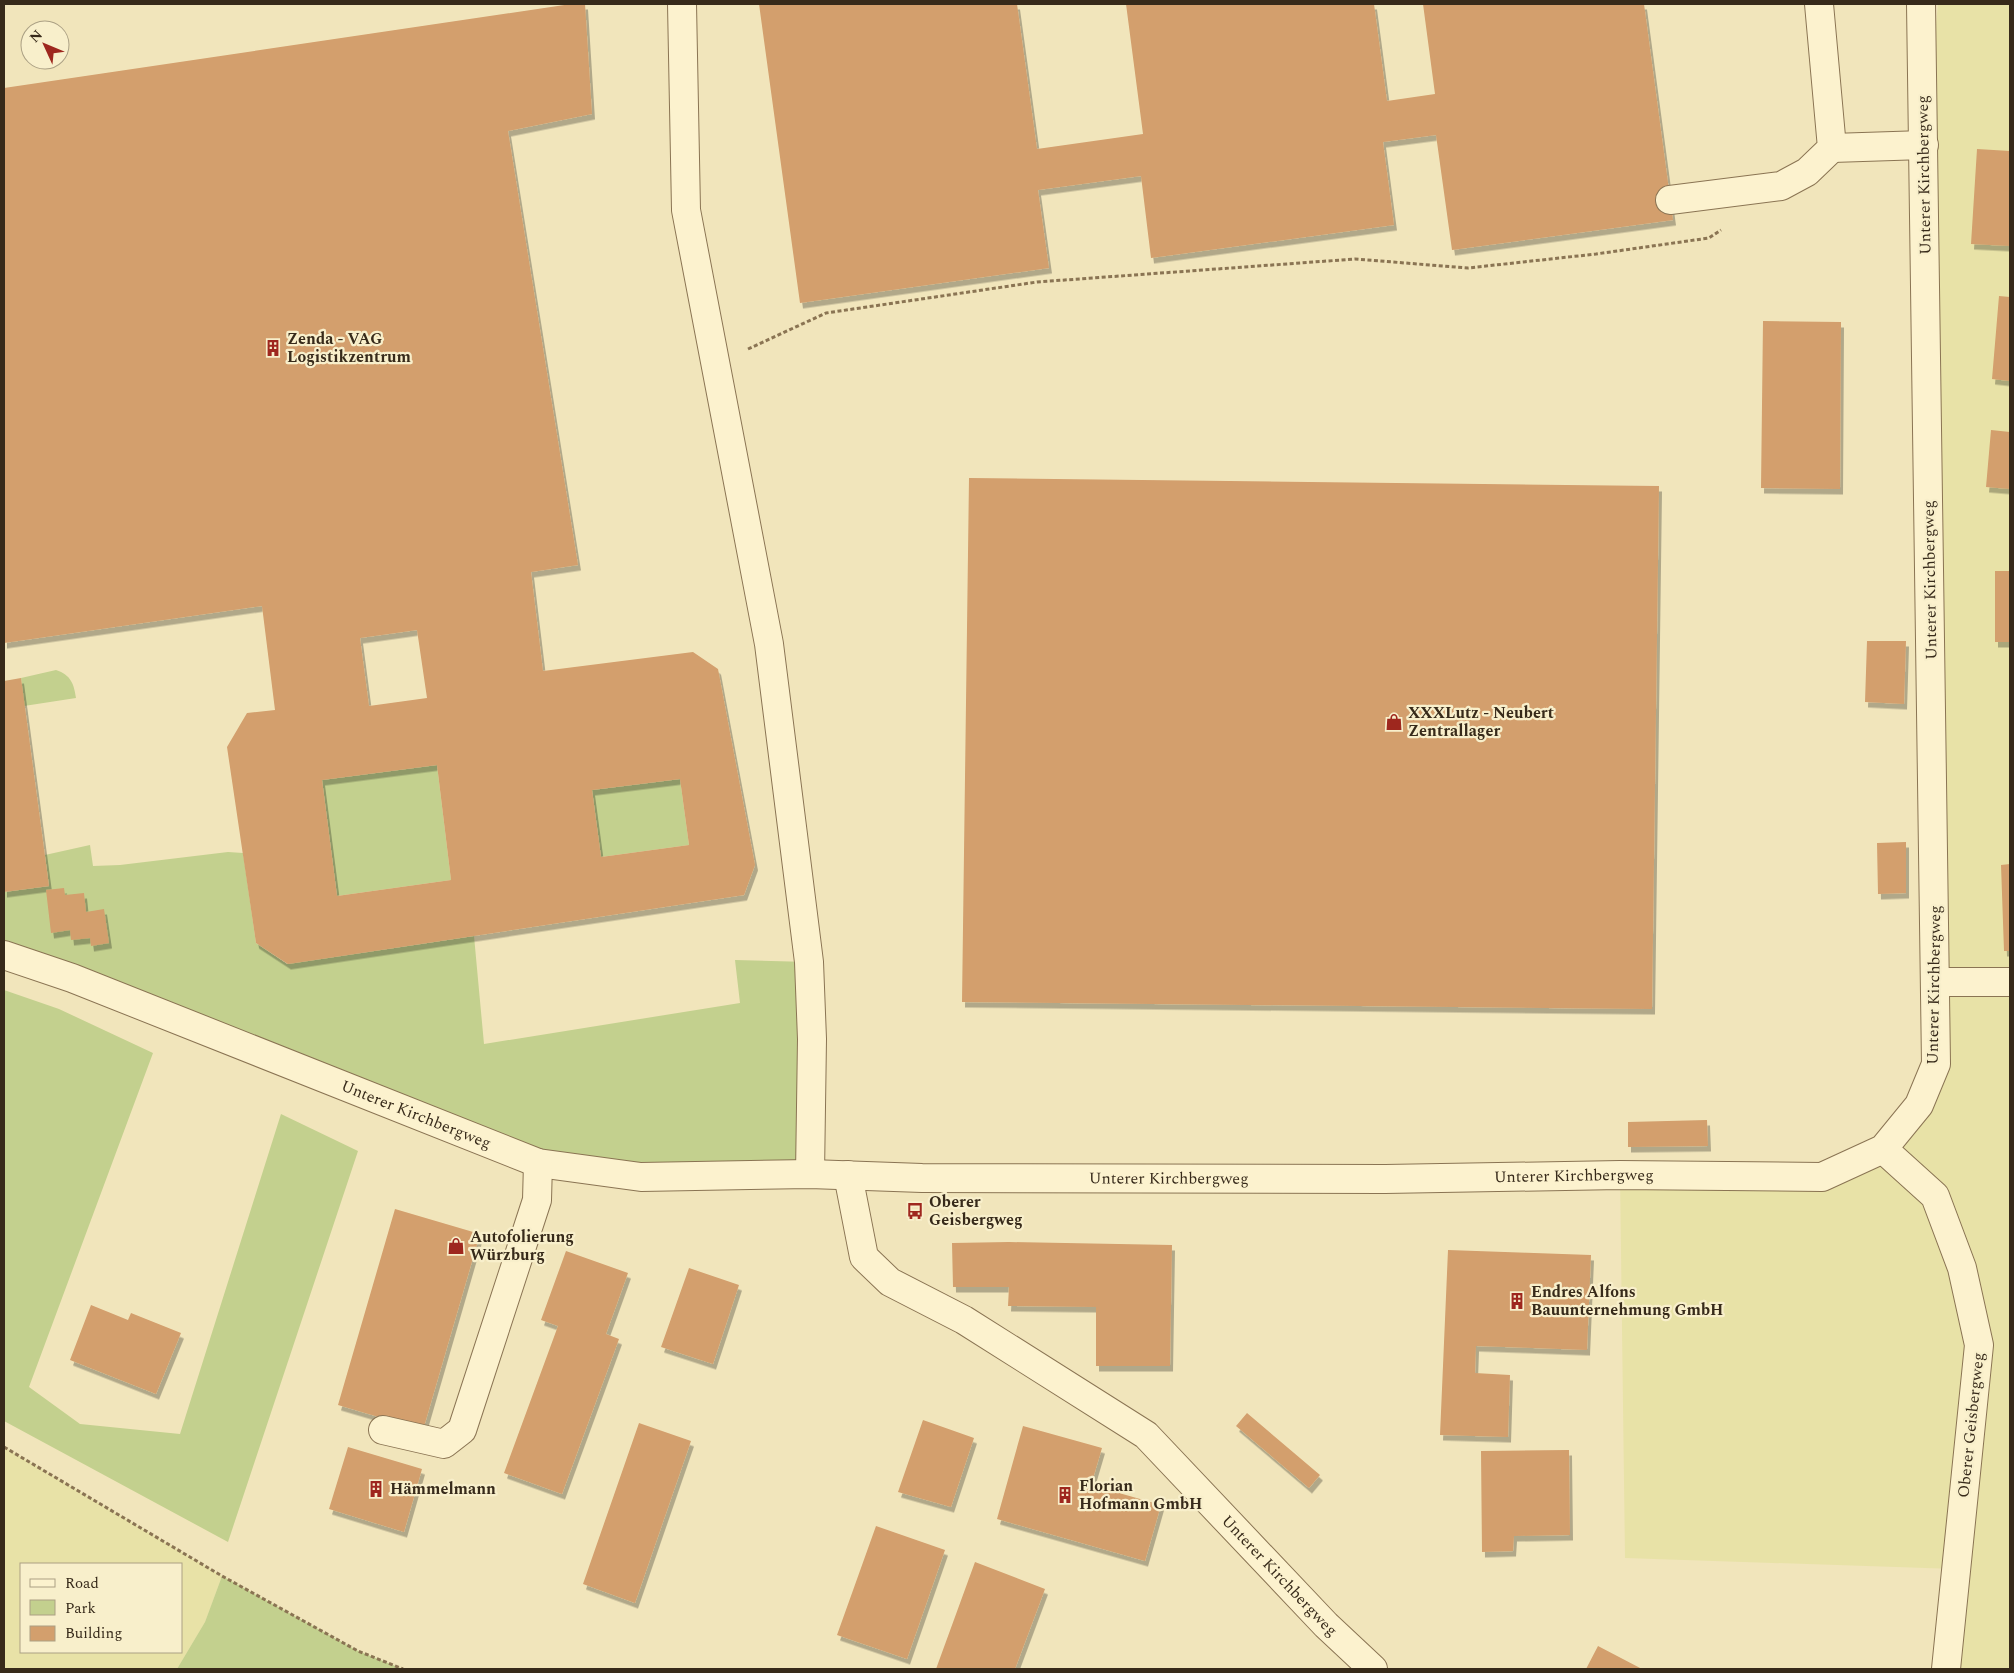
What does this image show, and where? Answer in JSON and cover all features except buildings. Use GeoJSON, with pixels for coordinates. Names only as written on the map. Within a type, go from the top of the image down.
{"type":"FeatureCollection","features":[{"type":"Feature","properties":{"kind":"street"},"geometry":{"type":"LineString","coordinates":[[682,4],[686,210],[769,644],[809,962],[812,1039],[810,1174]]}},
{"type":"Feature","properties":{"kind":"street"},"geometry":{"type":"LineString","coordinates":[[1819,4],[1832,148]]}},
{"type":"Feature","properties":{"kind":"street","name":"Unterer Kirchbergweg"},"geometry":{"type":"LineString","coordinates":[[4,956],[72,978],[538,1163],[641,1178],[810,1174],[922,1178],[1366,1179],[1620,1175],[1822,1177],[1883,1148],[1919,1105],[1936,1064],[1922,4]]}},
{"type":"Feature","properties":{"kind":"street"},"geometry":{"type":"LineString","coordinates":[[1670,200],[1781,186],[1807,172],[1832,148],[1924,145]]}},
{"type":"Feature","properties":{"kind":"street"},"geometry":{"type":"LineString","coordinates":[[1935,982],[2010,982]]}},
{"type":"Feature","properties":{"kind":"street","name":"Oberer Geisbergweg"},"geometry":{"type":"LineString","coordinates":[[1883,1148],[1934,1196],[1962,1268],[1979,1345],[1946,1669]]}},
{"type":"Feature","properties":{"kind":"street"},"geometry":{"type":"LineString","coordinates":[[383,1430],[444,1444],[462,1430],[537,1200],[538,1163]]}},
{"type":"Feature","properties":{"kind":"street","name":"Unterer Kirchbergweg"},"geometry":{"type":"LineString","coordinates":[[848,1175],[864,1257],[890,1282],[964,1320],[1146,1436],[1326,1625],[1373,1669]]}},
{"type":"Feature","properties":{"kind":"path"},"geometry":{"type":"LineString","coordinates":[[716,364],[826,313],[1037,282],[1355,259],[1468,268],[1596,254],[1709,238],[1725,226]]}},
{"type":"Feature","properties":{"kind":"path"},"geometry":{"type":"LineString","coordinates":[[4,1447],[231,1580],[358,1651],[404,1669]]}},
{"type":"Feature","properties":{"kind":"shaded area"},"geometry":{"type":"Polygon","coordinates":[[[1938,4],[2010,4],[2010,1669],[1946,1669],[1955,1569],[1625,1558],[1620,1175],[1822,1177],[1883,1148],[1936,1064],[1924,145],[1938,4]]]}},
{"type":"Feature","properties":{"kind":"shaded area"},"geometry":{"type":"Polygon","coordinates":[[[4,1447],[222,1576],[205,1622],[177,1669],[4,1669],[4,1447]]]}},
{"type":"Feature","properties":{"kind":"green space"},"geometry":{"type":"Polygon","coordinates":[[[56,670],[71,681],[76,698],[24,706],[21,678],[56,670]]]}},
{"type":"Feature","properties":{"kind":"green space"},"geometry":{"type":"Polygon","coordinates":[[[437,765],[451,880],[337,896],[322,780],[437,765]]]}},
{"type":"Feature","properties":{"kind":"green space"},"geometry":{"type":"Polygon","coordinates":[[[680,779],[689,845],[601,857],[592,790],[680,779]]]}},
{"type":"Feature","properties":{"kind":"green space"},"geometry":{"type":"Polygon","coordinates":[[[90,845],[93,866],[120,865],[228,852],[243,853],[256,943],[287,964],[474,936],[484,1044],[740,1003],[735,960],[809,962],[810,1174],[538,1163],[4,955],[4,892],[49,886],[45,855],[90,845]]]}},
{"type":"Feature","properties":{"kind":"green space"},"geometry":{"type":"Polygon","coordinates":[[[4,990],[59,1009],[153,1053],[29,1387],[80,1424],[180,1434],[281,1114],[358,1151],[228,1542],[4,1421],[4,990]]]}},
{"type":"Feature","properties":{"kind":"green space"},"geometry":{"type":"Polygon","coordinates":[[[222,1576],[358,1651],[403,1669],[177,1669],[205,1622],[222,1576]]]}},
{"type":"Feature","properties":{"kind":"place","name":"Zenda - VAG Logistikzentrum"},"geometry":{"type":"Point","coordinates":[273,348]}},
{"type":"Feature","properties":{"kind":"place","name":"XXXLutz - Neubert Zentrallager"},"geometry":{"type":"Point","coordinates":[1394,722]}},
{"type":"Feature","properties":{"kind":"place","name":"Oberer Geisbergweg"},"geometry":{"type":"Point","coordinates":[915,1211]}},
{"type":"Feature","properties":{"kind":"place","name":"Autofolierung Würzburg"},"geometry":{"type":"Point","coordinates":[456,1246]}},
{"type":"Feature","properties":{"kind":"place","name":"Endres Alfons Bauunternehmung GmbH"},"geometry":{"type":"Point","coordinates":[1517,1301]}},
{"type":"Feature","properties":{"kind":"place","name":"Hämmelmann"},"geometry":{"type":"Point","coordinates":[376,1489]}},
{"type":"Feature","properties":{"kind":"place","name":"Florian Hofmann GmbH"},"geometry":{"type":"Point","coordinates":[1065,1495]}}]}
